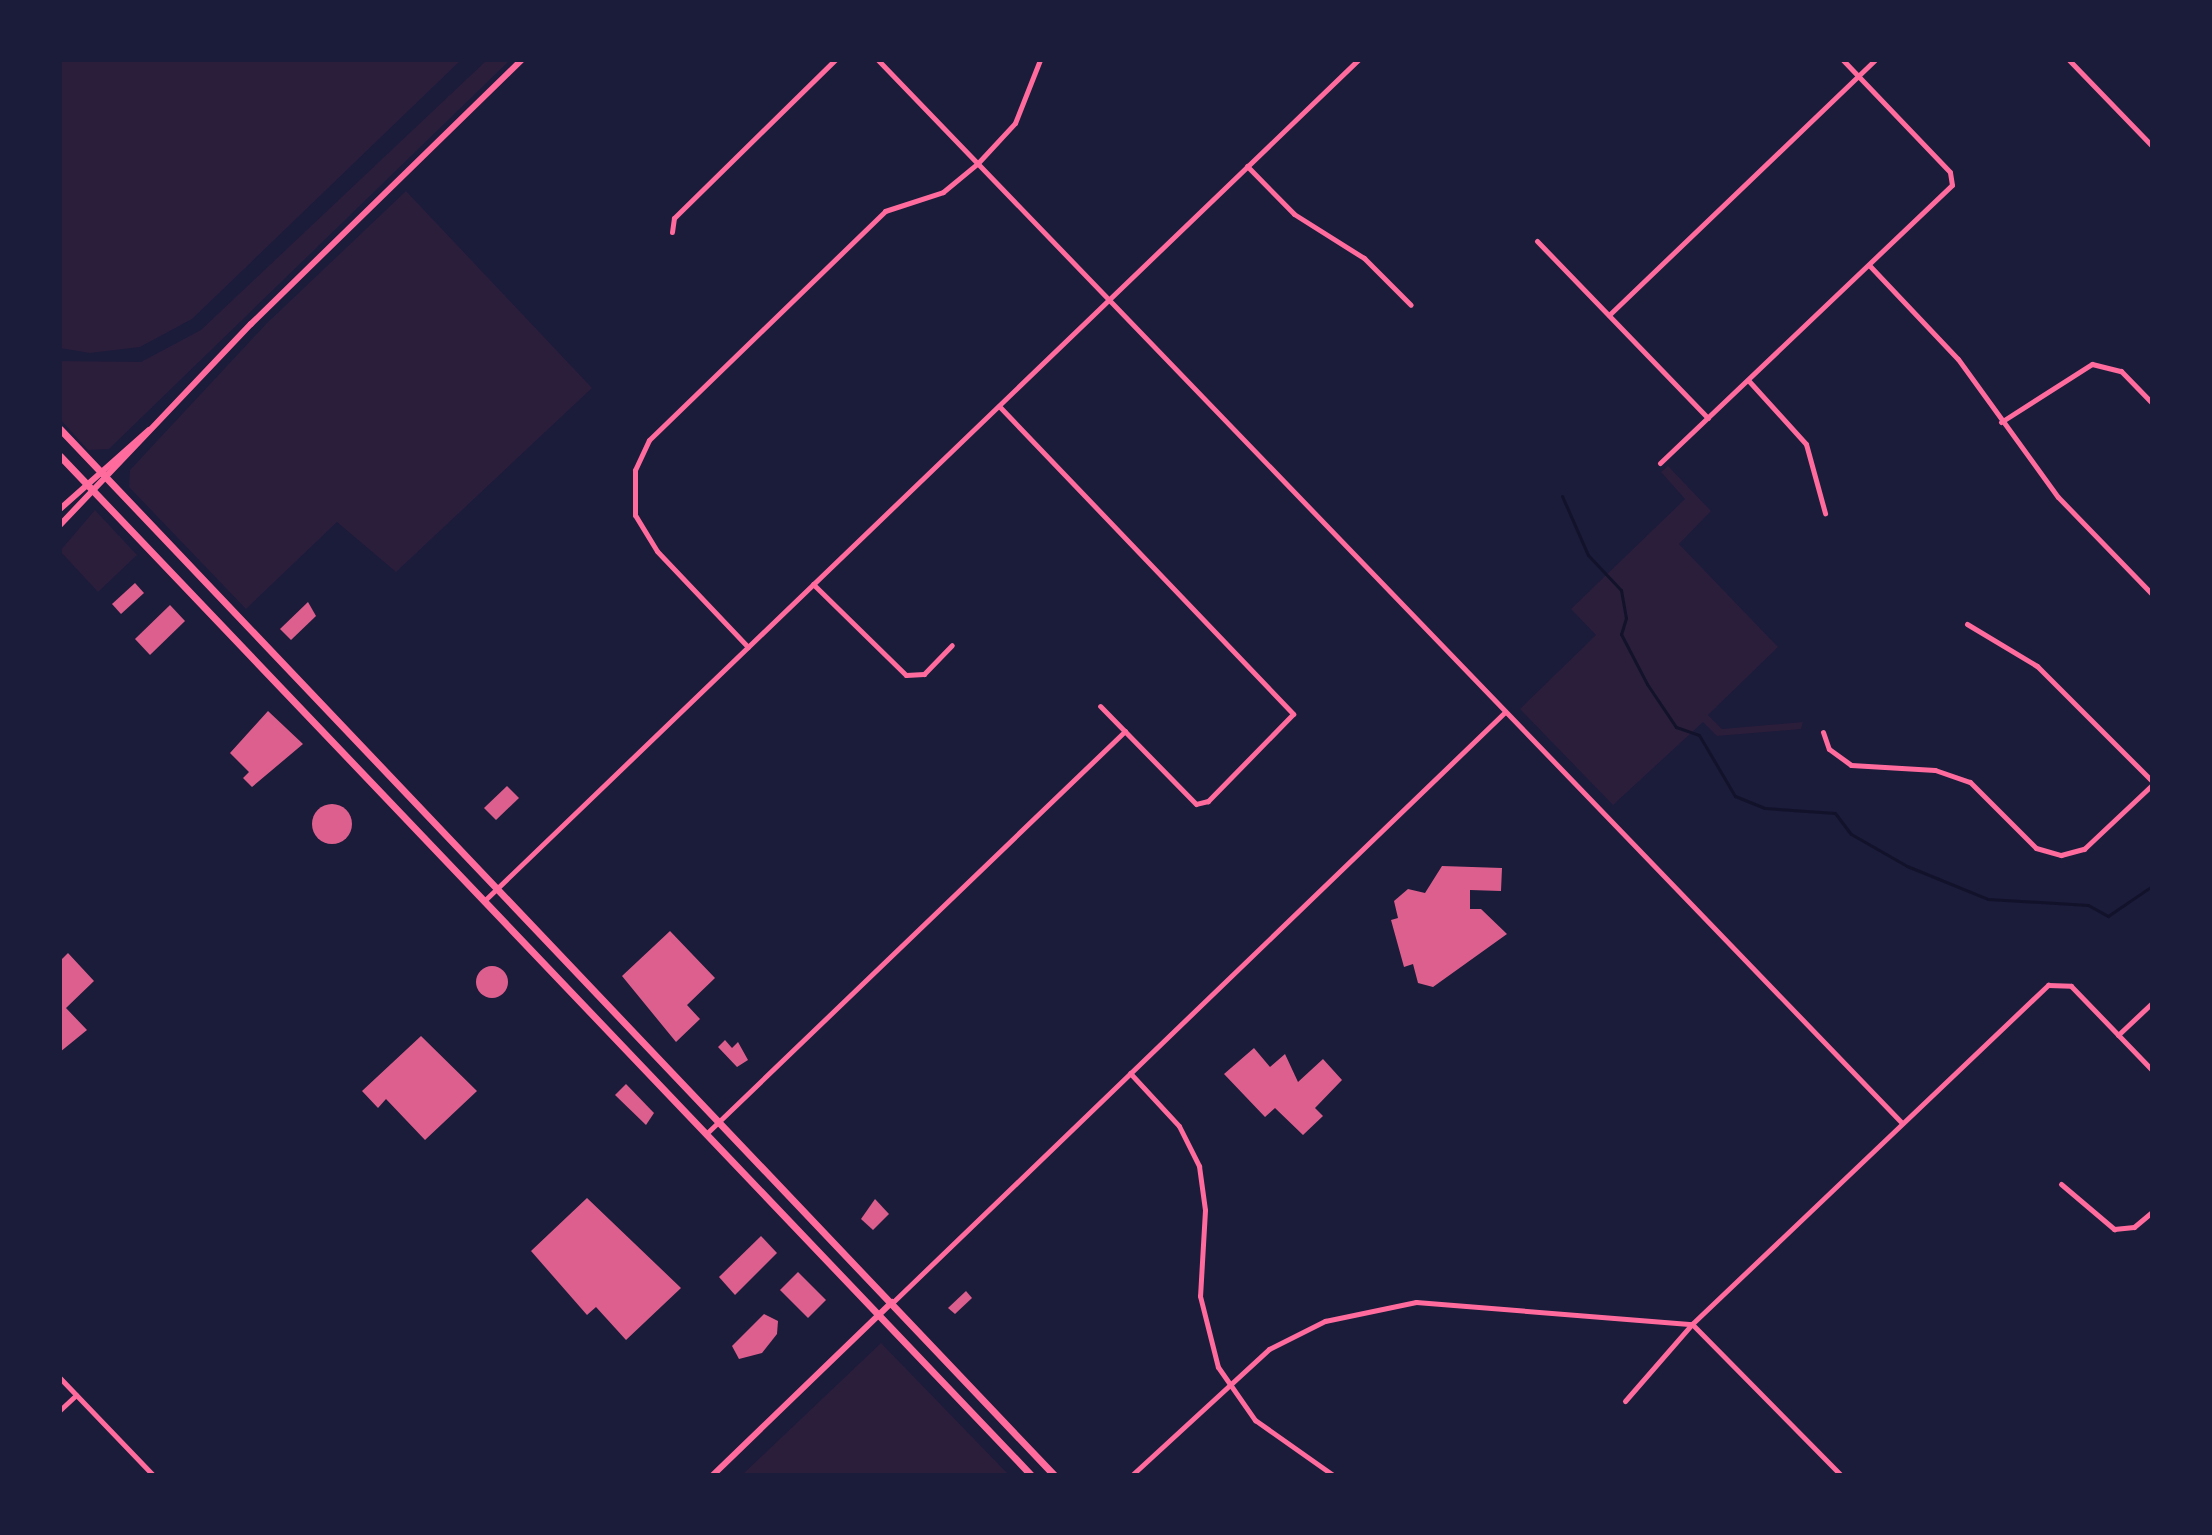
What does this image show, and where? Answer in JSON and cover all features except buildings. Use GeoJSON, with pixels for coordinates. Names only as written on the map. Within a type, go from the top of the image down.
{"type":"FeatureCollection","features":[{"type":"Feature","properties":{"kind":"main road"},"geometry":{"type":"LineString","coordinates":[[60,525],[107,479],[149,430],[522,60]]}},
{"type":"Feature","properties":{"kind":"main road"},"geometry":{"type":"LineString","coordinates":[[60,429],[893,1302],[1054,1475]]}},
{"type":"Feature","properties":{"kind":"main road"},"geometry":{"type":"LineString","coordinates":[[60,509],[99,471],[149,430]]}},
{"type":"Feature","properties":{"kind":"main road"},"geometry":{"type":"LineString","coordinates":[[60,456],[707,1133],[876,1318],[1031,1475]]}},
{"type":"Feature","properties":{"kind":"main road"},"geometry":{"type":"LineString","coordinates":[[713,1475],[893,1302]]}},
{"type":"Feature","properties":{"kind":"street"},"geometry":{"type":"LineString","coordinates":[[672,232],[674,218],[835,60]]}},
{"type":"Feature","properties":{"kind":"street"},"geometry":{"type":"LineString","coordinates":[[878,60],[1902,1123]]}},
{"type":"Feature","properties":{"kind":"street"},"geometry":{"type":"LineString","coordinates":[[748,647],[657,551],[635,515],[635,470],[644,450],[879,217],[943,192],[978,163],[1015,123],[1040,60]]}},
{"type":"Feature","properties":{"kind":"street"},"geometry":{"type":"LineString","coordinates":[[483,902],[1358,60]]}},
{"type":"Feature","properties":{"kind":"street"},"geometry":{"type":"LineString","coordinates":[[1660,463],[1943,194],[1950,172],[1843,60]]}},
{"type":"Feature","properties":{"kind":"street"},"geometry":{"type":"LineString","coordinates":[[1609,315],[1875,60]]}},
{"type":"Feature","properties":{"kind":"street"},"geometry":{"type":"LineString","coordinates":[[2069,60],[2152,146]]}},
{"type":"Feature","properties":{"kind":"street"},"geometry":{"type":"LineString","coordinates":[[1247,166],[1294,214],[1364,258],[1411,305]]}},
{"type":"Feature","properties":{"kind":"street"},"geometry":{"type":"LineString","coordinates":[[1537,241],[1708,418]]}},
{"type":"Feature","properties":{"kind":"street"},"geometry":{"type":"LineString","coordinates":[[1869,265],[1958,359],[2058,497],[2152,594]]}},
{"type":"Feature","properties":{"kind":"street"},"geometry":{"type":"LineString","coordinates":[[2001,422],[2072,372],[2092,364],[2113,367],[2152,403]]}},
{"type":"Feature","properties":{"kind":"street"},"geometry":{"type":"LineString","coordinates":[[1748,380],[1806,444],[1825,513]]}},
{"type":"Feature","properties":{"kind":"street"},"geometry":{"type":"LineString","coordinates":[[999,406],[1290,707],[1291,720],[1208,801],[1188,796],[1100,706]]}},
{"type":"Feature","properties":{"kind":"street"},"geometry":{"type":"LineString","coordinates":[[813,584],[906,675],[924,674],[952,645]]}},
{"type":"Feature","properties":{"kind":"street"},"geometry":{"type":"LineString","coordinates":[[1823,732],[1829,749],[1851,765],[1935,770],[1970,782],[2036,848],[2061,855],[2084,849],[2152,783],[2037,666],[1967,624]]}},
{"type":"Feature","properties":{"kind":"street"},"geometry":{"type":"LineString","coordinates":[[893,1302],[1505,712]]}},
{"type":"Feature","properties":{"kind":"street"},"geometry":{"type":"LineString","coordinates":[[707,1133],[1125,731]]}},
{"type":"Feature","properties":{"kind":"street"},"geometry":{"type":"LineString","coordinates":[[1625,1401],[1692,1324],[2041,990],[2071,986],[2152,1070]]}},
{"type":"Feature","properties":{"kind":"street"},"geometry":{"type":"LineString","coordinates":[[2118,1035],[2152,1003]]}},
{"type":"Feature","properties":{"kind":"street"},"geometry":{"type":"LineString","coordinates":[[1130,1073],[1179,1126],[1199,1166],[1205,1210],[1200,1296],[1226,1383],[1276,1439],[1333,1475]]}},
{"type":"Feature","properties":{"kind":"street"},"geometry":{"type":"LineString","coordinates":[[2061,1184],[2107,1227],[2134,1227],[2152,1212]]}},
{"type":"Feature","properties":{"kind":"street"},"geometry":{"type":"LineString","coordinates":[[1132,1475],[1226,1383],[1296,1334],[1385,1305],[1447,1302],[1692,1324],[1841,1475]]}},
{"type":"Feature","properties":{"kind":"street"},"geometry":{"type":"LineString","coordinates":[[60,1378],[153,1475]]}},
{"type":"Feature","properties":{"kind":"street"},"geometry":{"type":"LineString","coordinates":[[60,1410],[76,1395]]}},
{"type":"Feature","properties":{"kind":"shaded area"},"geometry":{"type":"Polygon","coordinates":[[[60,60],[461,60],[192,319],[140,347],[90,353],[60,348],[60,60]]]}},
{"type":"Feature","properties":{"kind":"shaded area"},"geometry":{"type":"Polygon","coordinates":[[[487,60],[510,60],[109,449],[88,450],[60,419],[60,361],[141,362],[201,330],[487,60]]]}},
{"type":"Feature","properties":{"kind":"shaded area"},"geometry":{"type":"Polygon","coordinates":[[[406,191],[592,388],[396,572],[337,522],[246,609],[129,487],[130,470],[266,324],[406,191]]]}},
{"type":"Feature","properties":{"kind":"shaded area"},"geometry":{"type":"Polygon","coordinates":[[[1668,466],[1711,511],[1679,544],[1778,647],[1708,715],[1722,729],[1803,722],[1801,729],[1717,736],[1703,722],[1613,805],[1520,709],[1596,635],[1571,609],[1685,499],[1661,472],[1668,466]]]}},
{"type":"Feature","properties":{"kind":"shaded area"},"geometry":{"type":"Polygon","coordinates":[[[95,510],[137,555],[98,592],[60,551],[95,510]]]}},
{"type":"Feature","properties":{"kind":"shaded area"},"geometry":{"type":"Polygon","coordinates":[[[881,1343],[1009,1475],[742,1475],[881,1343]]]}},
{"type":"Feature","properties":{"kind":"waterway"},"geometry":{"type":"LineString","coordinates":[[1562,496],[1588,555],[1621,590],[1626,618],[1621,634],[1647,684],[1676,727],[1699,735],[1735,796],[1765,808],[1835,813],[1851,834],[1907,866],[1988,899],[2088,905],[2108,916],[2152,886]]}}]}
